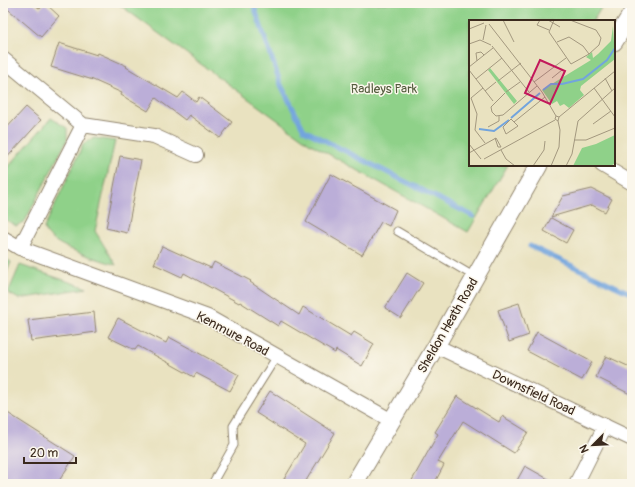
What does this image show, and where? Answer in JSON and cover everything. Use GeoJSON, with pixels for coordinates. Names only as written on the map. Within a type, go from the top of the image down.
{"type":"FeatureCollection","features":[{"type":"Feature","properties":{"kind":"street"},"geometry":{"type":"LineString","coordinates":[[615,40],[632,13]]}},
{"type":"Feature","properties":{"kind":"street"},"geometry":{"type":"LineString","coordinates":[[3,59],[83,125],[154,136],[196,155]]}},
{"type":"Feature","properties":{"kind":"street"},"geometry":{"type":"LineString","coordinates":[[20,248],[83,125]]}},
{"type":"Feature","properties":{"kind":"street","name":"Sheldon Heath Road"},"geometry":{"type":"LineString","coordinates":[[354,484],[436,346],[538,166]]}},
{"type":"Feature","properties":{"kind":"street"},"geometry":{"type":"LineString","coordinates":[[604,166],[632,183]]}},
{"type":"Feature","properties":{"kind":"street","name":"Kenmure Road"},"geometry":{"type":"LineString","coordinates":[[3,238],[20,248],[208,317],[392,421]]}},
{"type":"Feature","properties":{"kind":"street","name":"Downsfield Road"},"geometry":{"type":"LineString","coordinates":[[436,346],[632,438]]}},
{"type":"Feature","properties":{"kind":"street"},"geometry":{"type":"LineString","coordinates":[[576,484],[605,426]]}},
{"type":"Feature","properties":{"kind":"lane"},"geometry":{"type":"LineString","coordinates":[[397,231],[475,277]]}},
{"type":"Feature","properties":{"kind":"lane"},"geometry":{"type":"LineString","coordinates":[[212,484],[234,446],[233,426],[277,356]]}},
{"type":"Feature","properties":{"kind":"green space","name":"Radleys Park"},"geometry":{"type":"Polygon","coordinates":[[[117,3],[604,3],[594,20],[469,20],[469,166],[507,166],[468,232],[309,143],[117,3]]]}},
{"type":"Feature","properties":{"kind":"green space"},"geometry":{"type":"Polygon","coordinates":[[[51,118],[67,128],[67,140],[25,221],[16,226],[3,218],[3,173],[51,118]]]}},
{"type":"Feature","properties":{"kind":"green space"},"geometry":{"type":"Polygon","coordinates":[[[94,138],[115,141],[95,231],[116,265],[64,246],[48,235],[44,228],[84,143],[94,138]]]}},
{"type":"Feature","properties":{"kind":"green space"},"geometry":{"type":"Polygon","coordinates":[[[3,257],[11,262],[3,281],[3,257]]]}},
{"type":"Feature","properties":{"kind":"green space"},"geometry":{"type":"Polygon","coordinates":[[[20,265],[87,288],[19,299],[8,293],[20,265]]]}},
{"type":"Feature","properties":{"kind":"building"},"geometry":{"type":"Polygon","coordinates":[[[3,3],[33,3],[40,9],[45,3],[59,16],[41,37],[3,5],[3,3]]]}},
{"type":"Feature","properties":{"kind":"building"},"geometry":{"type":"Polygon","coordinates":[[[59,43],[97,55],[98,53],[127,66],[126,67],[178,98],[183,92],[196,102],[199,97],[232,122],[220,138],[189,115],[185,120],[156,98],[148,111],[121,95],[122,93],[93,80],[51,67],[59,43]]]}},
{"type":"Feature","properties":{"kind":"building"},"geometry":{"type":"Polygon","coordinates":[[[26,107],[41,120],[3,162],[3,132],[26,107]]]}},
{"type":"Feature","properties":{"kind":"building"},"geometry":{"type":"Polygon","coordinates":[[[120,156],[141,160],[127,233],[106,228],[120,156]]]}},
{"type":"Feature","properties":{"kind":"building"},"geometry":{"type":"Polygon","coordinates":[[[331,174],[396,210],[389,226],[381,222],[362,255],[306,222],[331,174]]]}},
{"type":"Feature","properties":{"kind":"building"},"geometry":{"type":"Polygon","coordinates":[[[592,189],[612,199],[605,212],[592,205],[551,217],[563,196],[592,189]]]}},
{"type":"Feature","properties":{"kind":"building"},"geometry":{"type":"Polygon","coordinates":[[[551,218],[573,230],[566,243],[544,231],[551,218]]]}},
{"type":"Feature","properties":{"kind":"building"},"geometry":{"type":"Polygon","coordinates":[[[162,246],[211,268],[214,262],[251,281],[250,282],[299,315],[303,307],[351,336],[354,332],[374,344],[362,366],[336,350],[335,353],[281,321],[278,326],[240,302],[239,303],[184,273],[182,277],[154,264],[162,246]]]}},
{"type":"Feature","properties":{"kind":"building"},"geometry":{"type":"Polygon","coordinates":[[[407,273],[423,283],[401,318],[385,308],[407,273]]]}},
{"type":"Feature","properties":{"kind":"building"},"geometry":{"type":"Polygon","coordinates":[[[519,303],[529,335],[509,342],[498,310],[519,303]]]}},
{"type":"Feature","properties":{"kind":"building"},"geometry":{"type":"Polygon","coordinates":[[[94,312],[96,332],[31,341],[28,320],[94,312]]]}},
{"type":"Feature","properties":{"kind":"building"},"geometry":{"type":"Polygon","coordinates":[[[118,318],[166,343],[169,337],[239,375],[230,391],[196,373],[194,377],[138,346],[135,350],[108,337],[118,318]]]}},
{"type":"Feature","properties":{"kind":"building"},"geometry":{"type":"Polygon","coordinates":[[[537,332],[592,362],[582,380],[527,351],[537,332]]]}},
{"type":"Feature","properties":{"kind":"building"},"geometry":{"type":"Polygon","coordinates":[[[606,356],[632,368],[632,395],[596,377],[606,356]]]}},
{"type":"Feature","properties":{"kind":"building"},"geometry":{"type":"Polygon","coordinates":[[[270,391],[335,433],[304,484],[281,484],[305,444],[256,413],[270,391]]]}},
{"type":"Feature","properties":{"kind":"building"},"geometry":{"type":"Polygon","coordinates":[[[457,396],[499,422],[502,416],[528,432],[514,453],[463,421],[438,462],[444,465],[434,484],[410,484],[438,434],[435,432],[457,396]]]}},
{"type":"Feature","properties":{"kind":"building"},"geometry":{"type":"Polygon","coordinates":[[[3,410],[75,456],[57,484],[3,484],[3,410]]]}},
{"type":"Feature","properties":{"kind":"building"},"geometry":{"type":"Polygon","coordinates":[[[525,466],[557,484],[515,484],[525,466]]]}},
{"type":"Feature","properties":{"kind":"waterway"},"geometry":{"type":"LineString","coordinates":[[253,3],[281,85],[304,130],[473,216]]}},
{"type":"Feature","properties":{"kind":"waterway"},"geometry":{"type":"LineString","coordinates":[[530,246],[632,294]]}}]}
